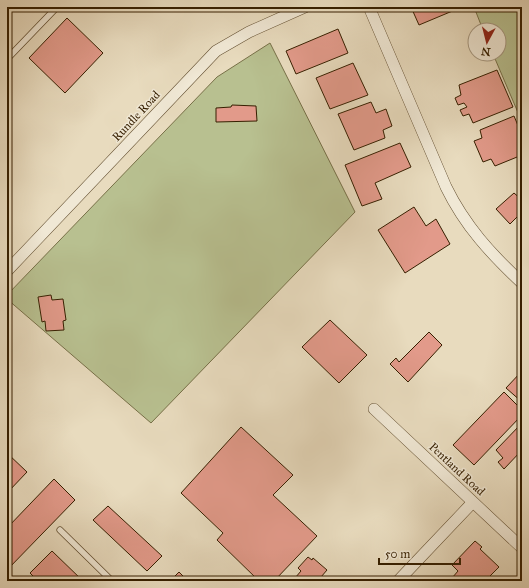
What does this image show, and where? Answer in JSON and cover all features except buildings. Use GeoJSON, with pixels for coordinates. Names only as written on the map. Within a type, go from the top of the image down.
{"type":"FeatureCollection","features":[{"type":"Feature","properties":{"kind":"street","name":"Rundle Road"},"geometry":{"type":"LineString","coordinates":[[7,271],[216,51],[249,32],[305,7]]}},
{"type":"Feature","properties":{"kind":"street"},"geometry":{"type":"LineString","coordinates":[[369,7],[456,207],[490,252],[522,283]]}},
{"type":"Feature","properties":{"kind":"street","name":"Pentland Road"},"geometry":{"type":"LineString","coordinates":[[374,409],[522,548]]}},
{"type":"Feature","properties":{"kind":"street"},"geometry":{"type":"LineString","coordinates":[[398,581],[473,502]]}},
{"type":"Feature","properties":{"kind":"lane"},"geometry":{"type":"LineString","coordinates":[[7,59],[57,7]]}},
{"type":"Feature","properties":{"kind":"lane"},"geometry":{"type":"LineString","coordinates":[[60,530],[112,581]]}},
{"type":"Feature","properties":{"kind":"green space"},"geometry":{"type":"Polygon","coordinates":[[[474,7],[522,7],[522,122],[496,62],[507,62],[507,22],[480,22],[474,7]]]}},
{"type":"Feature","properties":{"kind":"green space"},"geometry":{"type":"Polygon","coordinates":[[[270,43],[355,212],[151,423],[7,299],[7,295],[217,77],[270,43]]]}}]}
